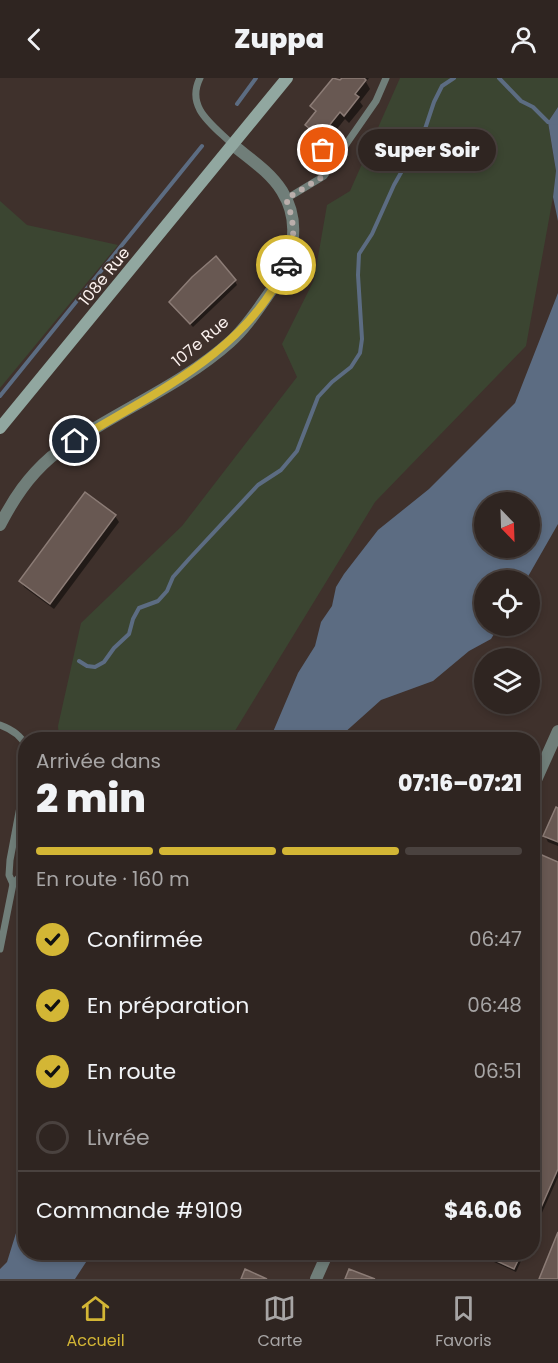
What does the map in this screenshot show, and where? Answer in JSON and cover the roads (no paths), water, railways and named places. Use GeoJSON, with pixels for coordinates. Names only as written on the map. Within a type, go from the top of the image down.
{"type":"FeatureCollection","features":[{"type":"Feature","properties":{"kind":"main road"},"geometry":{"type":"LineString","coordinates":[[233,145],[287,78]]}},
{"type":"Feature","properties":{"kind":"main road","name":"108e Rue"},"geometry":{"type":"LineString","coordinates":[[0,428],[233,145]]}},
{"type":"Feature","properties":{"kind":"street","name":"107e Rue"},"geometry":{"type":"LineString","coordinates":[[0,525],[29,478],[53,456],[178,380],[232,340],[280,278],[292,250],[293,218],[286,199],[273,178],[233,145]]}},
{"type":"Feature","properties":{"kind":"street"},"geometry":{"type":"LineString","coordinates":[[540,771],[558,731]]}},
{"type":"Feature","properties":{"kind":"street"},"geometry":{"type":"LineString","coordinates":[[316,1279],[324,1260]]}},
{"type":"Feature","properties":{"kind":"lane"},"geometry":{"type":"LineString","coordinates":[[200,78],[194,89],[195,103],[233,145]]}},
{"type":"Feature","properties":{"kind":"lane"},"geometry":{"type":"LineString","coordinates":[[286,199],[324,176],[376,101],[386,78]]}},
{"type":"Feature","properties":{"kind":"lane"},"geometry":{"type":"LineString","coordinates":[[310,141],[335,160]]}},
{"type":"Feature","properties":{"kind":"lane"},"geometry":{"type":"LineString","coordinates":[[0,725],[10,729],[18,736]]}},
{"type":"Feature","properties":{"kind":"lane"},"geometry":{"type":"LineString","coordinates":[[13,884],[9,875],[10,860],[18,818]]}},
{"type":"Feature","properties":{"kind":"lane"},"geometry":{"type":"LineString","coordinates":[[0,949],[13,884],[18,879]]}},
{"type":"Feature","properties":{"kind":"water"},"geometry":{"type":"Polygon","coordinates":[[[558,107],[558,221],[553,197],[556,171],[548,122],[558,107]]]}},
{"type":"Feature","properties":{"kind":"water"},"geometry":{"type":"Polygon","coordinates":[[[558,293],[558,524],[540,556],[540,492],[474,492],[474,558],[539,558],[532,570],[474,570],[474,636],[493,636],[491,639],[469,651],[433,681],[381,700],[345,732],[273,732],[298,673],[315,646],[321,622],[332,606],[336,587],[378,530],[429,489],[515,403],[558,293]]]}},
{"type":"Feature","properties":{"kind":"water"},"geometry":{"type":"Polygon","coordinates":[[[18,1227],[18,1260],[87,1260],[75,1279],[0,1279],[0,1269],[7,1262],[18,1227]]]}},
{"type":"Feature","properties":{"kind":"waterway"},"geometry":{"type":"LineString","coordinates":[[237,104],[256,78]]}},
{"type":"Feature","properties":{"kind":"waterway"},"geometry":{"type":"LineString","coordinates":[[79,661],[87,666],[95,667],[104,662],[114,648],[129,634],[139,608],[158,601],[167,591],[173,577],[189,559],[258,485],[281,470],[297,451],[318,397],[351,367],[360,353],[362,339],[359,254],[372,234],[394,185],[424,132],[442,86],[454,78]]}},
{"type":"Feature","properties":{"kind":"waterway"},"geometry":{"type":"LineString","coordinates":[[499,78],[521,101],[533,107],[548,122],[558,123]]}},
{"type":"Feature","properties":{"kind":"waterway"},"geometry":{"type":"LineString","coordinates":[[0,396],[202,146]]}},
{"type":"Feature","properties":{"kind":"place","name":"Super Soir"},"geometry":{"type":"Point","coordinates":[323,150]}}]}
